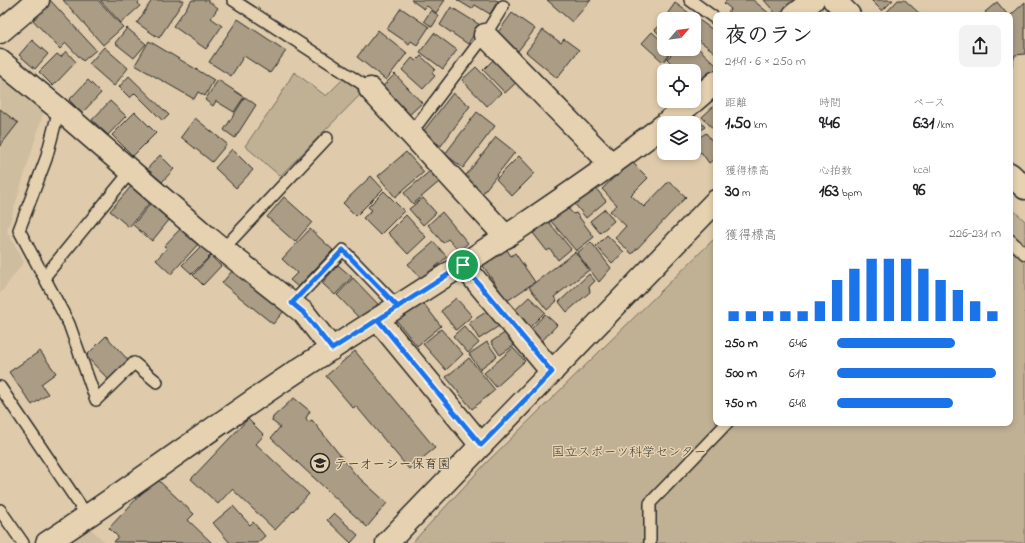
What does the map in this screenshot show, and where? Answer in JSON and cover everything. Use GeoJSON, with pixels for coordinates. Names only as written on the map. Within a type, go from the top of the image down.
{"type":"FeatureCollection","features":[{"type":"Feature","properties":{"kind":"street"},"geometry":{"type":"LineString","coordinates":[[0,32],[38,0]]}},
{"type":"Feature","properties":{"kind":"street"},"geometry":{"type":"LineString","coordinates":[[798,12],[812,0]]}},
{"type":"Feature","properties":{"kind":"street"},"geometry":{"type":"LineString","coordinates":[[834,0],[846,12]]}},
{"type":"Feature","properties":{"kind":"street"},"geometry":{"type":"LineString","coordinates":[[485,35],[612,165]]}},
{"type":"Feature","properties":{"kind":"street"},"geometry":{"type":"LineString","coordinates":[[0,62],[59,109],[223,249],[304,313],[332,349]]}},
{"type":"Feature","properties":{"kind":"street"},"geometry":{"type":"LineString","coordinates":[[701,95],[713,85]]}},
{"type":"Feature","properties":{"kind":"street"},"geometry":{"type":"LineString","coordinates":[[370,89],[506,237]]}},
{"type":"Feature","properties":{"kind":"street"},"geometry":{"type":"LineString","coordinates":[[675,116],[685,108]]}},
{"type":"Feature","properties":{"kind":"street"},"geometry":{"type":"LineString","coordinates":[[47,543],[332,349],[506,237],[612,165],[657,130]]}},
{"type":"Feature","properties":{"kind":"street"},"geometry":{"type":"LineString","coordinates":[[1013,177],[1025,188]]}},
{"type":"Feature","properties":{"kind":"street"},"geometry":{"type":"LineString","coordinates":[[387,543],[713,204]]}},
{"type":"Feature","properties":{"kind":"street"},"geometry":{"type":"LineString","coordinates":[[463,265],[552,372]]}},
{"type":"Feature","properties":{"kind":"street"},"geometry":{"type":"LineString","coordinates":[[378,320],[481,445]]}},
{"type":"Feature","properties":{"kind":"lane"},"geometry":{"type":"LineString","coordinates":[[233,0],[370,89]]}},
{"type":"Feature","properties":{"kind":"lane"},"geometry":{"type":"LineString","coordinates":[[690,0],[713,17]]}},
{"type":"Feature","properties":{"kind":"lane"},"geometry":{"type":"LineString","coordinates":[[411,133],[485,35],[502,6]]}},
{"type":"Feature","properties":{"kind":"lane"},"geometry":{"type":"LineString","coordinates":[[59,109],[46,158],[20,230],[69,324],[96,400],[134,363],[157,382]]}},
{"type":"Feature","properties":{"kind":"lane"},"geometry":{"type":"LineString","coordinates":[[223,249],[327,138]]}},
{"type":"Feature","properties":{"kind":"lane"},"geometry":{"type":"LineString","coordinates":[[45,276],[131,171]]}},
{"type":"Feature","properties":{"kind":"lane"},"geometry":{"type":"LineString","coordinates":[[1013,243],[1025,254]]}},
{"type":"Feature","properties":{"kind":"lane"},"geometry":{"type":"LineString","coordinates":[[292,303],[343,250],[398,307]]}},
{"type":"Feature","properties":{"kind":"lane"},"geometry":{"type":"LineString","coordinates":[[0,387],[88,516]]}},
{"type":"Feature","properties":{"kind":"lane"},"geometry":{"type":"LineString","coordinates":[[650,543],[650,503],[725,426]]}},
{"type":"Feature","properties":{"kind":"lane"},"geometry":{"type":"LineString","coordinates":[[0,510],[23,543]]}},
{"type":"Feature","properties":{"kind":"shaded area"},"geometry":{"type":"Polygon","coordinates":[[[0,71],[45,108],[7,231],[24,262],[0,294],[0,71]]]}},
{"type":"Feature","properties":{"kind":"shaded area"},"geometry":{"type":"Polygon","coordinates":[[[91,529],[106,543],[70,543],[91,529]]]}},
{"type":"Feature","properties":{"kind":"green space"},"geometry":{"type":"Polygon","coordinates":[[[294,72],[326,96],[343,79],[363,92],[280,176],[245,146],[278,99],[294,72]]]}},
{"type":"Feature","properties":{"kind":"green space","name":"国立スポーツ科学センター"},"geometry":{"type":"Polygon","coordinates":[[[1013,210],[1025,221],[1025,543],[412,543],[485,464],[713,240],[713,426],[1013,426],[1013,210]]]}},
{"type":"Feature","properties":{"kind":"building"},"geometry":{"type":"Polygon","coordinates":[[[50,0],[96,50],[83,61],[66,43],[60,49],[30,17],[50,0]]]}},
{"type":"Feature","properties":{"kind":"building"},"geometry":{"type":"Polygon","coordinates":[[[63,0],[98,0],[123,27],[103,45],[63,0]]]}},
{"type":"Feature","properties":{"kind":"building"},"geometry":{"type":"Polygon","coordinates":[[[100,0],[141,0],[138,3],[140,6],[121,23],[100,0]]]}},
{"type":"Feature","properties":{"kind":"building"},"geometry":{"type":"Polygon","coordinates":[[[152,0],[184,0],[159,38],[137,23],[152,0]]]}},
{"type":"Feature","properties":{"kind":"building"},"geometry":{"type":"Polygon","coordinates":[[[192,0],[207,0],[218,8],[211,18],[222,26],[206,49],[173,26],[192,0]]]}},
{"type":"Feature","properties":{"kind":"building"},"geometry":{"type":"Polygon","coordinates":[[[411,0],[445,0],[436,13],[427,6],[424,9],[411,0]]]}},
{"type":"Feature","properties":{"kind":"building"},"geometry":{"type":"Polygon","coordinates":[[[457,0],[498,1],[490,14],[475,5],[472,9],[457,0]]]}},
{"type":"Feature","properties":{"kind":"building"},"geometry":{"type":"Polygon","coordinates":[[[547,0],[591,0],[572,22],[547,0]]]}},
{"type":"Feature","properties":{"kind":"building"},"geometry":{"type":"Polygon","coordinates":[[[727,0],[753,0],[767,12],[728,12],[731,9],[724,3],[727,0]]]}},
{"type":"Feature","properties":{"kind":"building"},"geometry":{"type":"Polygon","coordinates":[[[764,0],[794,0],[782,12],[774,12],[764,0]]]}},
{"type":"Feature","properties":{"kind":"building"},"geometry":{"type":"Polygon","coordinates":[[[871,0],[893,0],[882,11],[871,0]]]}},
{"type":"Feature","properties":{"kind":"building"},"geometry":{"type":"Polygon","coordinates":[[[898,0],[905,0],[918,12],[887,12],[898,0]]]}},
{"type":"Feature","properties":{"kind":"building"},"geometry":{"type":"Polygon","coordinates":[[[997,2],[1005,12],[985,12],[997,2]]]}},
{"type":"Feature","properties":{"kind":"building"},"geometry":{"type":"Polygon","coordinates":[[[1025,2],[1025,54],[1015,55],[1013,62],[1013,13],[1025,2]]]}},
{"type":"Feature","properties":{"kind":"building"},"geometry":{"type":"Polygon","coordinates":[[[675,3],[688,12],[669,12],[675,3]]]}},
{"type":"Feature","properties":{"kind":"building"},"geometry":{"type":"Polygon","coordinates":[[[451,7],[480,25],[468,44],[440,25],[451,7]]]}},
{"type":"Feature","properties":{"kind":"building"},"geometry":{"type":"Polygon","coordinates":[[[401,8],[429,27],[417,45],[411,41],[409,44],[387,29],[401,8]]]}},
{"type":"Feature","properties":{"kind":"building"},"geometry":{"type":"Polygon","coordinates":[[[431,10],[439,16],[432,27],[424,21],[431,10]]]}},
{"type":"Feature","properties":{"kind":"building"},"geometry":{"type":"Polygon","coordinates":[[[512,13],[535,29],[518,51],[496,35],[512,13]]]}},
{"type":"Feature","properties":{"kind":"building"},"geometry":{"type":"Polygon","coordinates":[[[238,19],[286,51],[270,73],[244,56],[231,76],[209,62],[238,19]]]}},
{"type":"Feature","properties":{"kind":"building"},"geometry":{"type":"Polygon","coordinates":[[[701,21],[713,30],[713,51],[701,42],[701,21]]]}},
{"type":"Feature","properties":{"kind":"building"},"geometry":{"type":"Polygon","coordinates":[[[127,28],[146,44],[134,58],[115,43],[127,28]]]}},
{"type":"Feature","properties":{"kind":"building"},"geometry":{"type":"Polygon","coordinates":[[[378,30],[407,53],[386,80],[357,57],[378,30]]]}},
{"type":"Feature","properties":{"kind":"building"},"geometry":{"type":"Polygon","coordinates":[[[543,30],[561,43],[564,39],[579,50],[557,78],[526,52],[543,30]]]}},
{"type":"Feature","properties":{"kind":"building"},"geometry":{"type":"Polygon","coordinates":[[[652,32],[657,37],[657,56],[668,56],[663,62],[642,43],[652,32]]]}},
{"type":"Feature","properties":{"kind":"building"},"geometry":{"type":"Polygon","coordinates":[[[434,33],[457,50],[443,69],[420,52],[434,33]]]}},
{"type":"Feature","properties":{"kind":"building"},"geometry":{"type":"Polygon","coordinates":[[[32,40],[48,54],[35,69],[19,55],[32,40]]]}},
{"type":"Feature","properties":{"kind":"building"},"geometry":{"type":"Polygon","coordinates":[[[149,41],[214,80],[205,96],[198,92],[194,99],[135,65],[149,41]]]}},
{"type":"Feature","properties":{"kind":"building"},"geometry":{"type":"Polygon","coordinates":[[[104,47],[128,68],[114,86],[89,64],[104,47]]]}},
{"type":"Feature","properties":{"kind":"building"},"geometry":{"type":"Polygon","coordinates":[[[66,51],[76,62],[53,86],[39,72],[57,54],[61,57],[66,51]]]}},
{"type":"Feature","properties":{"kind":"building"},"geometry":{"type":"Polygon","coordinates":[[[701,51],[713,62],[713,75],[701,83],[701,64],[672,64],[667,59],[670,56],[701,56],[701,51]]]}},
{"type":"Feature","properties":{"kind":"building"},"geometry":{"type":"Polygon","coordinates":[[[421,56],[435,69],[432,73],[435,76],[423,89],[402,70],[412,58],[416,61],[421,56]]]}},
{"type":"Feature","properties":{"kind":"building"},"geometry":{"type":"Polygon","coordinates":[[[497,56],[520,79],[505,93],[483,70],[497,56]]]}},
{"type":"Feature","properties":{"kind":"building"},"geometry":{"type":"Polygon","coordinates":[[[476,67],[501,93],[487,106],[462,80],[476,67]]]}},
{"type":"Feature","properties":{"kind":"building"},"geometry":{"type":"Polygon","coordinates":[[[395,74],[422,103],[407,117],[380,89],[395,74]]]}},
{"type":"Feature","properties":{"kind":"building"},"geometry":{"type":"Polygon","coordinates":[[[129,76],[169,115],[163,121],[135,93],[130,98],[119,87],[129,76]]]}},
{"type":"Feature","properties":{"kind":"building"},"geometry":{"type":"Polygon","coordinates":[[[88,80],[101,93],[82,113],[69,100],[88,80]]]}},
{"type":"Feature","properties":{"kind":"building"},"geometry":{"type":"Polygon","coordinates":[[[218,80],[244,97],[234,112],[216,101],[213,106],[205,100],[218,80]]]}},
{"type":"Feature","properties":{"kind":"building"},"geometry":{"type":"Polygon","coordinates":[[[453,93],[470,106],[441,146],[422,133],[453,93]]]}},
{"type":"Feature","properties":{"kind":"building"},"geometry":{"type":"Polygon","coordinates":[[[245,97],[256,105],[235,138],[224,130],[245,97]]]}},
{"type":"Feature","properties":{"kind":"building"},"geometry":{"type":"Polygon","coordinates":[[[110,101],[126,116],[108,135],[92,120],[110,101]]]}},
{"type":"Feature","properties":{"kind":"building"},"geometry":{"type":"Polygon","coordinates":[[[713,107],[713,129],[702,117],[713,107]]]}},
{"type":"Feature","properties":{"kind":"building"},"geometry":{"type":"Polygon","coordinates":[[[0,109],[18,123],[0,146],[0,109]]]}},
{"type":"Feature","properties":{"kind":"building"},"geometry":{"type":"Polygon","coordinates":[[[135,112],[156,133],[133,156],[112,135],[135,112]]]}},
{"type":"Feature","properties":{"kind":"building"},"geometry":{"type":"Polygon","coordinates":[[[477,112],[495,126],[463,168],[445,154],[477,112]]]}},
{"type":"Feature","properties":{"kind":"building"},"geometry":{"type":"Polygon","coordinates":[[[195,118],[227,144],[212,162],[181,137],[195,118]]]}},
{"type":"Feature","properties":{"kind":"building"},"geometry":{"type":"Polygon","coordinates":[[[701,122],[705,127],[701,130],[701,122]]]}},
{"type":"Feature","properties":{"kind":"building"},"geometry":{"type":"Polygon","coordinates":[[[706,133],[713,142],[713,160],[709,163],[701,152],[701,136],[706,133]]]}},
{"type":"Feature","properties":{"kind":"building"},"geometry":{"type":"Polygon","coordinates":[[[496,137],[515,152],[482,194],[463,179],[496,137]]]}},
{"type":"Feature","properties":{"kind":"building"},"geometry":{"type":"Polygon","coordinates":[[[232,149],[253,170],[236,188],[215,168],[232,149]]]}},
{"type":"Feature","properties":{"kind":"building"},"geometry":{"type":"Polygon","coordinates":[[[406,152],[424,172],[395,197],[378,176],[406,152]]]}},
{"type":"Feature","properties":{"kind":"building"},"geometry":{"type":"Polygon","coordinates":[[[160,155],[174,169],[162,182],[147,169],[160,155]]]}},
{"type":"Feature","properties":{"kind":"building"},"geometry":{"type":"Polygon","coordinates":[[[519,156],[535,173],[512,196],[496,179],[519,156]]]}},
{"type":"Feature","properties":{"kind":"building"},"geometry":{"type":"Polygon","coordinates":[[[631,161],[648,178],[631,195],[644,207],[669,181],[686,197],[632,254],[615,238],[626,226],[610,211],[617,205],[602,189],[631,161]]]}},
{"type":"Feature","properties":{"kind":"building"},"geometry":{"type":"Polygon","coordinates":[[[430,171],[439,182],[413,204],[404,193],[430,171]]]}},
{"type":"Feature","properties":{"kind":"building"},"geometry":{"type":"Polygon","coordinates":[[[371,176],[383,189],[356,216],[343,203],[371,176]]]}},
{"type":"Feature","properties":{"kind":"building"},"geometry":{"type":"Polygon","coordinates":[[[133,184],[152,200],[129,227],[110,211],[133,184]]]}},
{"type":"Feature","properties":{"kind":"building"},"geometry":{"type":"Polygon","coordinates":[[[595,187],[606,201],[586,218],[574,203],[595,187]]]}},
{"type":"Feature","properties":{"kind":"building"},"geometry":{"type":"Polygon","coordinates":[[[384,191],[404,211],[380,235],[363,218],[372,210],[368,207],[384,191]]]}},
{"type":"Feature","properties":{"kind":"building"},"geometry":{"type":"Polygon","coordinates":[[[284,197],[312,222],[295,242],[267,217],[284,197]]]}},
{"type":"Feature","properties":{"kind":"building"},"geometry":{"type":"Polygon","coordinates":[[[423,198],[436,213],[423,225],[409,209],[423,198]]]}},
{"type":"Feature","properties":{"kind":"building"},"geometry":{"type":"Polygon","coordinates":[[[151,203],[170,219],[152,241],[133,225],[151,203]]]}},
{"type":"Feature","properties":{"kind":"building"},"geometry":{"type":"Polygon","coordinates":[[[567,207],[573,214],[576,213],[594,237],[576,251],[551,221],[567,207]]]}},
{"type":"Feature","properties":{"kind":"building"},"geometry":{"type":"Polygon","coordinates":[[[605,209],[614,221],[600,233],[590,221],[605,209]]]}},
{"type":"Feature","properties":{"kind":"building"},"geometry":{"type":"Polygon","coordinates":[[[442,212],[468,243],[459,251],[448,239],[443,243],[428,225],[442,212]]]}},
{"type":"Feature","properties":{"kind":"building"},"geometry":{"type":"Polygon","coordinates":[[[406,215],[426,237],[408,254],[388,233],[406,215]]]}},
{"type":"Feature","properties":{"kind":"building"},"geometry":{"type":"Polygon","coordinates":[[[548,221],[571,249],[558,260],[550,249],[547,251],[533,233],[548,221]]]}},
{"type":"Feature","properties":{"kind":"building"},"geometry":{"type":"Polygon","coordinates":[[[183,226],[200,242],[171,274],[156,260],[167,248],[164,246],[183,226]]]}},
{"type":"Feature","properties":{"kind":"building"},"geometry":{"type":"Polygon","coordinates":[[[310,229],[333,250],[298,287],[290,280],[297,273],[282,259],[310,229]]]}},
{"type":"Feature","properties":{"kind":"building"},"geometry":{"type":"Polygon","coordinates":[[[607,235],[624,252],[612,263],[596,246],[607,235]]]}},
{"type":"Feature","properties":{"kind":"building"},"geometry":{"type":"Polygon","coordinates":[[[434,242],[447,257],[421,279],[408,264],[434,242]]]}},
{"type":"Feature","properties":{"kind":"building"},"geometry":{"type":"Polygon","coordinates":[[[591,242],[611,268],[599,282],[577,253],[591,242]]]}},
{"type":"Feature","properties":{"kind":"building"},"geometry":{"type":"Polygon","coordinates":[[[201,246],[211,255],[192,274],[182,265],[201,246]]]}},
{"type":"Feature","properties":{"kind":"building"},"geometry":{"type":"Polygon","coordinates":[[[505,247],[511,256],[515,253],[535,282],[507,301],[481,263],[505,247]]]}},
{"type":"Feature","properties":{"kind":"building"},"geometry":{"type":"Polygon","coordinates":[[[575,252],[589,270],[554,297],[557,301],[547,310],[529,287],[575,252]]]}},
{"type":"Feature","properties":{"kind":"building"},"geometry":{"type":"Polygon","coordinates":[[[211,256],[221,266],[203,285],[193,275],[211,256]]]}},
{"type":"Feature","properties":{"kind":"building"},"geometry":{"type":"Polygon","coordinates":[[[338,265],[352,277],[335,295],[322,283],[338,265]]]}},
{"type":"Feature","properties":{"kind":"building"},"geometry":{"type":"Polygon","coordinates":[[[233,270],[284,311],[273,324],[222,283],[233,270]]]}},
{"type":"Feature","properties":{"kind":"building"},"geometry":{"type":"Polygon","coordinates":[[[589,274],[595,281],[589,287],[590,292],[567,312],[559,302],[589,274]]]}},
{"type":"Feature","properties":{"kind":"building"},"geometry":{"type":"Polygon","coordinates":[[[353,278],[378,304],[361,320],[337,295],[353,278]]]}},
{"type":"Feature","properties":{"kind":"building"},"geometry":{"type":"Polygon","coordinates":[[[529,297],[545,312],[530,327],[514,311],[529,297]]]}},
{"type":"Feature","properties":{"kind":"building"},"geometry":{"type":"Polygon","coordinates":[[[456,298],[472,316],[456,330],[441,311],[456,298]]]}},
{"type":"Feature","properties":{"kind":"building"},"geometry":{"type":"Polygon","coordinates":[[[421,300],[441,326],[417,346],[396,320],[421,300]]]}},
{"type":"Feature","properties":{"kind":"building"},"geometry":{"type":"Polygon","coordinates":[[[489,310],[499,326],[479,339],[469,323],[489,310]]]}},
{"type":"Feature","properties":{"kind":"building"},"geometry":{"type":"Polygon","coordinates":[[[545,314],[557,325],[539,344],[534,339],[537,335],[531,329],[545,314]]]}},
{"type":"Feature","properties":{"kind":"building"},"geometry":{"type":"Polygon","coordinates":[[[464,326],[479,343],[468,353],[453,336],[464,326]]]}},
{"type":"Feature","properties":{"kind":"building"},"geometry":{"type":"Polygon","coordinates":[[[441,329],[463,354],[446,370],[423,344],[441,329]]]}},
{"type":"Feature","properties":{"kind":"building"},"geometry":{"type":"Polygon","coordinates":[[[506,332],[515,345],[500,355],[491,342],[506,332]]]}},
{"type":"Feature","properties":{"kind":"building"},"geometry":{"type":"Polygon","coordinates":[[[106,336],[129,361],[109,380],[86,356],[106,336]]]}},
{"type":"Feature","properties":{"kind":"building"},"geometry":{"type":"Polygon","coordinates":[[[487,342],[497,356],[480,369],[469,354],[487,342]]]}},
{"type":"Feature","properties":{"kind":"building"},"geometry":{"type":"Polygon","coordinates":[[[513,348],[525,361],[496,387],[484,373],[513,348]]]}},
{"type":"Feature","properties":{"kind":"building"},"geometry":{"type":"Polygon","coordinates":[[[40,351],[56,373],[41,384],[48,394],[32,405],[9,372],[40,351]]]}},
{"type":"Feature","properties":{"kind":"building"},"geometry":{"type":"Polygon","coordinates":[[[355,351],[435,448],[409,469],[356,406],[353,408],[326,376],[355,351]]]}},
{"type":"Feature","properties":{"kind":"building"},"geometry":{"type":"Polygon","coordinates":[[[469,358],[495,390],[472,409],[446,377],[469,358]]]}},
{"type":"Feature","properties":{"kind":"building"},"geometry":{"type":"Polygon","coordinates":[[[294,398],[310,411],[306,418],[308,422],[312,420],[355,474],[387,503],[367,527],[271,438],[280,427],[272,421],[273,417],[294,398]]]}},
{"type":"Feature","properties":{"kind":"building"},"geometry":{"type":"Polygon","coordinates":[[[248,419],[264,435],[256,444],[309,494],[275,530],[232,489],[218,504],[191,479],[248,419]]]}},
{"type":"Feature","properties":{"kind":"building"},"geometry":{"type":"Polygon","coordinates":[[[156,478],[194,514],[188,520],[212,543],[114,542],[118,537],[109,528],[156,478]]]}},
{"type":"Feature","properties":{"kind":"building"},"geometry":{"type":"Polygon","coordinates":[[[233,506],[250,525],[253,522],[265,536],[257,543],[230,543],[213,523],[233,506]]]}},
{"type":"Feature","properties":{"kind":"building"},"geometry":{"type":"Polygon","coordinates":[[[334,513],[358,535],[351,543],[327,520],[334,513]]]}},
{"type":"Feature","properties":{"kind":"place","name":"テーオーシー保育園"},"geometry":{"type":"Point","coordinates":[320,463]}},
{"type":"Feature","properties":{"kind":"route"},"geometry":{"type":"LineString","coordinates":[[463,265],[378,320],[332,349],[304,313],[292,303],[343,250],[398,307],[378,320],[481,445],[552,372],[463,265]]}}]}
